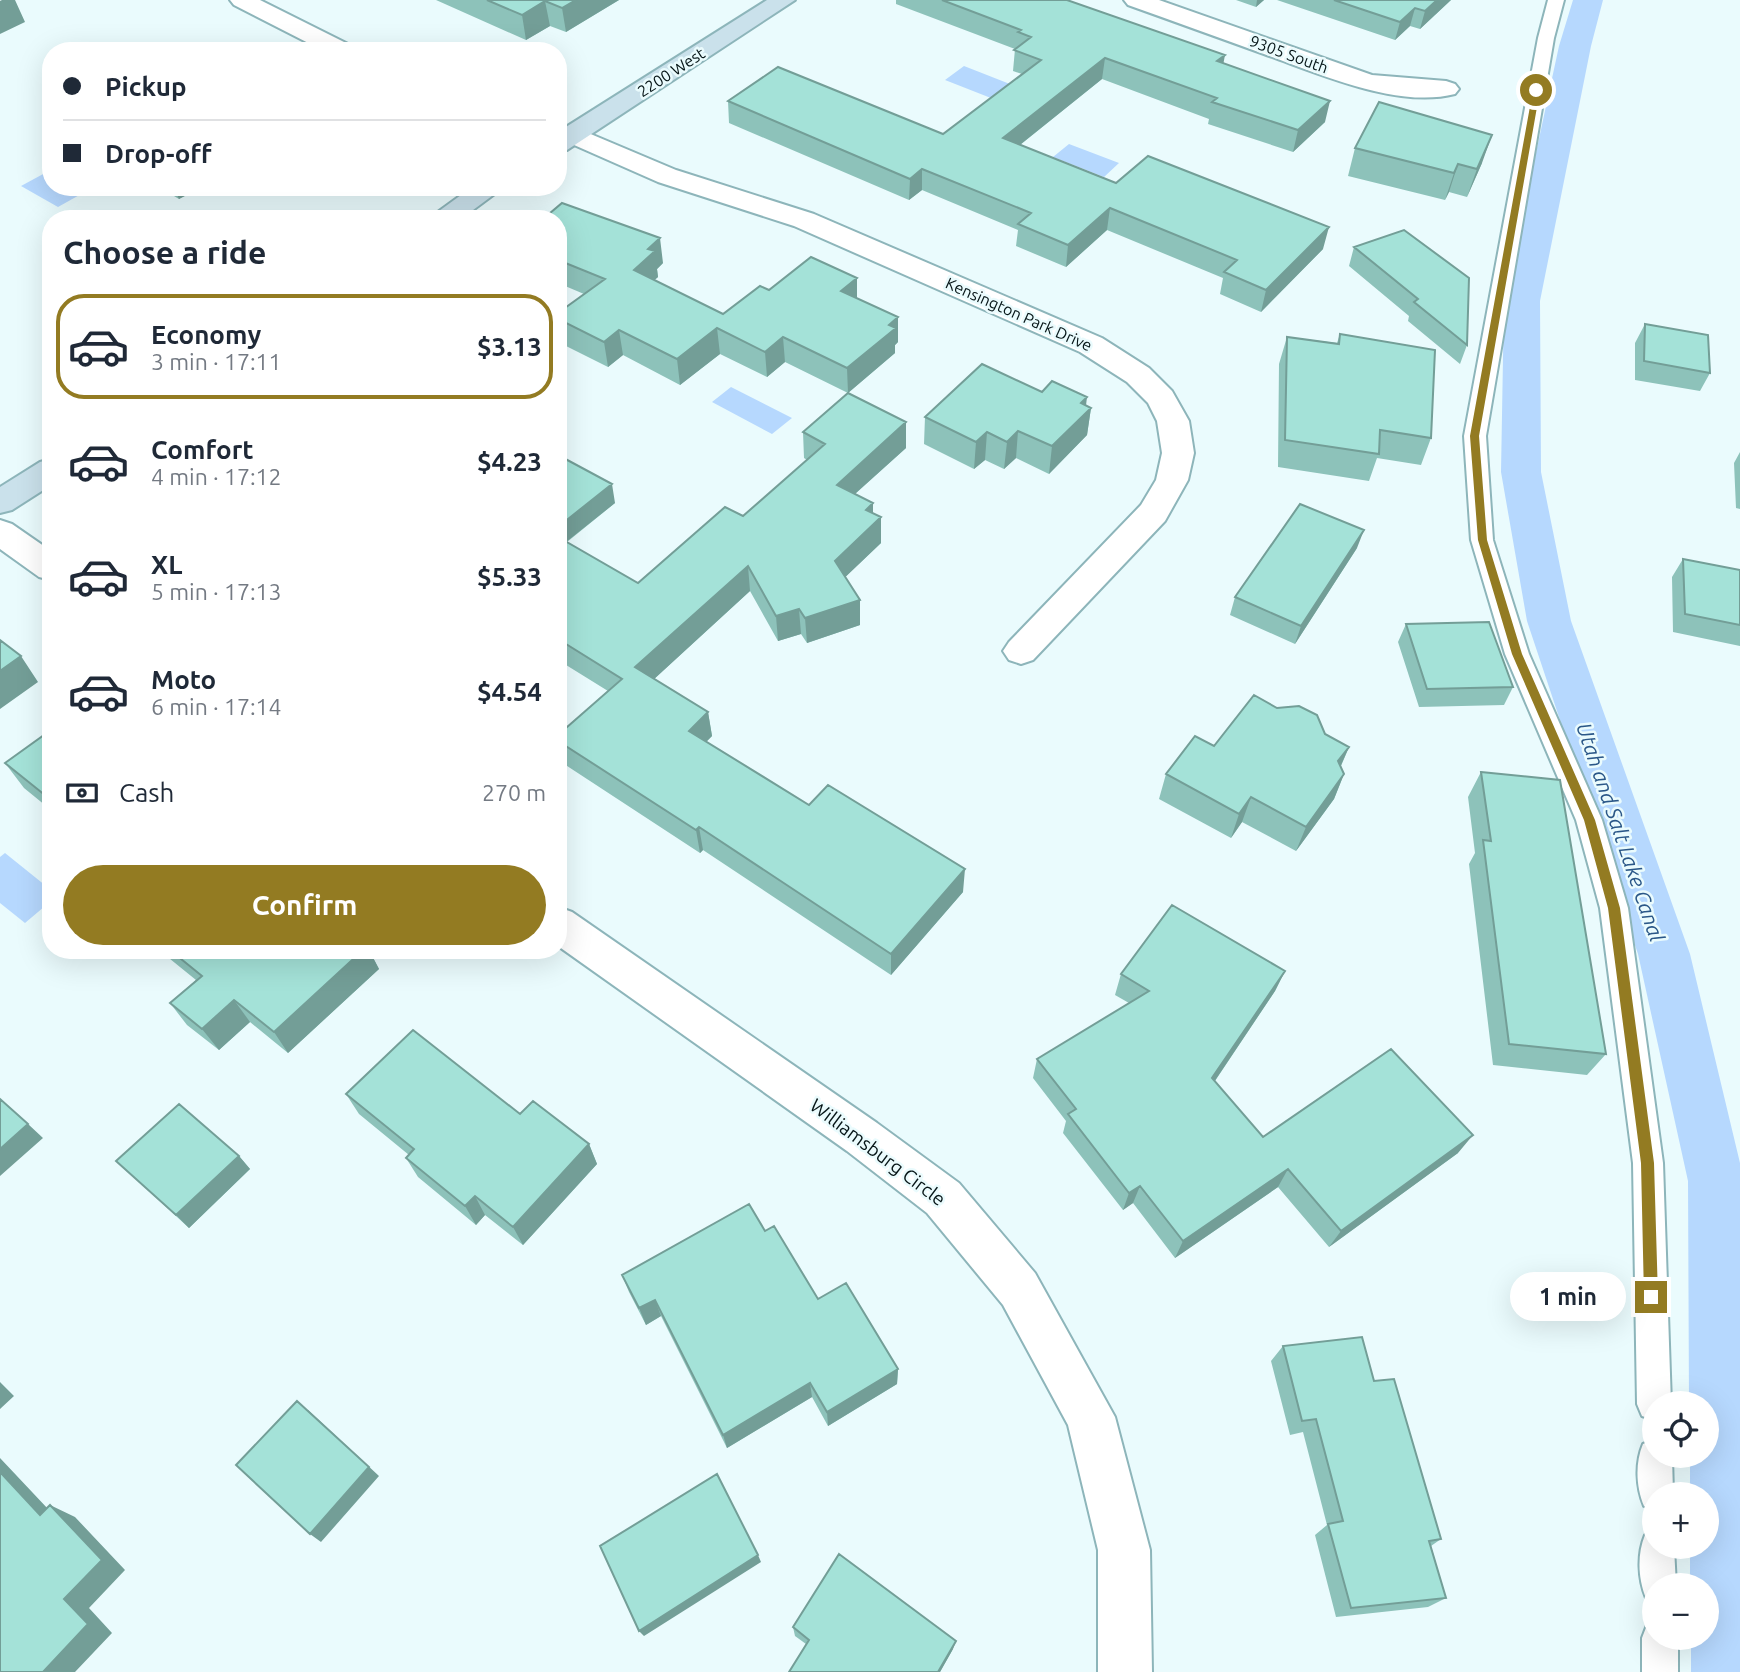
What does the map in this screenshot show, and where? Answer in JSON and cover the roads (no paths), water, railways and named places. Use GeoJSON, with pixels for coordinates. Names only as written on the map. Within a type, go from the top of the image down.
{"type":"FeatureCollection","features":[{"type":"Feature","properties":{"kind":"street"},"geometry":{"type":"LineString","coordinates":[[242,0],[325,42]]}},
{"type":"Feature","properties":{"kind":"street","name":"2200 West"},"geometry":{"type":"LineString","coordinates":[[567,138],[783,0]]}},
{"type":"Feature","properties":{"kind":"street","name":"9305 South"},"geometry":{"type":"LineString","coordinates":[[1136,0],[1367,82],[1399,87],[1446,89]]}},
{"type":"Feature","properties":{"kind":"street","name":"Kensington Park Drive"},"geometry":{"type":"LineString","coordinates":[[567,139],[667,176],[804,220],[1091,345],[1138,375],[1161,398],[1173,421],[1177,443],[1178,453],[1172,480],[1153,513],[1021,651]]}},
{"type":"Feature","properties":{"kind":"street"},"geometry":{"type":"LineString","coordinates":[[456,210],[477,196]]}},
{"type":"Feature","properties":{"kind":"street"},"geometry":{"type":"LineString","coordinates":[[0,502],[42,476]]}},
{"type":"Feature","properties":{"kind":"street"},"geometry":{"type":"LineString","coordinates":[[0,532],[42,562]]}},
{"type":"Feature","properties":{"kind":"street","name":"Williamsburg Circle"},"geometry":{"type":"LineString","coordinates":[[567,930],[862,1137],[943,1198],[1019,1289],[1091,1417],[1124,1550],[1125,1672]]}},
{"type":"Feature","properties":{"kind":"lane"},"geometry":{"type":"LineString","coordinates":[[1556,0],[1487,354],[1475,449],[1482,540],[1517,654],[1589,820],[1614,908],[1648,1163],[1654,1391]]}},
{"type":"Feature","properties":{"kind":"lane"},"geometry":{"type":"LineString","coordinates":[[1660,1650],[1660,1672]]}},
{"type":"Feature","properties":{"kind":"water"},"geometry":{"type":"Polygon","coordinates":[[[964,66],[1015,86],[996,100],[945,80],[964,66]]]}},
{"type":"Feature","properties":{"kind":"water"},"geometry":{"type":"Polygon","coordinates":[[[1069,144],[1119,163],[1104,177],[1053,157],[1069,144]]]}},
{"type":"Feature","properties":{"kind":"water"},"geometry":{"type":"Polygon","coordinates":[[[42,175],[42,196],[78,196],[58,207],[21,186],[42,175]]]}},
{"type":"Feature","properties":{"kind":"water"},"geometry":{"type":"Polygon","coordinates":[[[731,387],[792,418],[772,434],[712,402],[731,387]]]}},
{"type":"Feature","properties":{"kind":"water"},"geometry":{"type":"Polygon","coordinates":[[[5,853],[42,883],[42,909],[25,923],[0,903],[0,857],[5,853]]]}},
{"type":"Feature","properties":{"kind":"waterway","name":"Utah and Salt Lake Canal"},"geometry":{"type":"LineString","coordinates":[[1588,0],[1575,46],[1522,301],[1521,472],[1549,621],[1664,954],[1716,1181],[1725,1672]]}}]}
